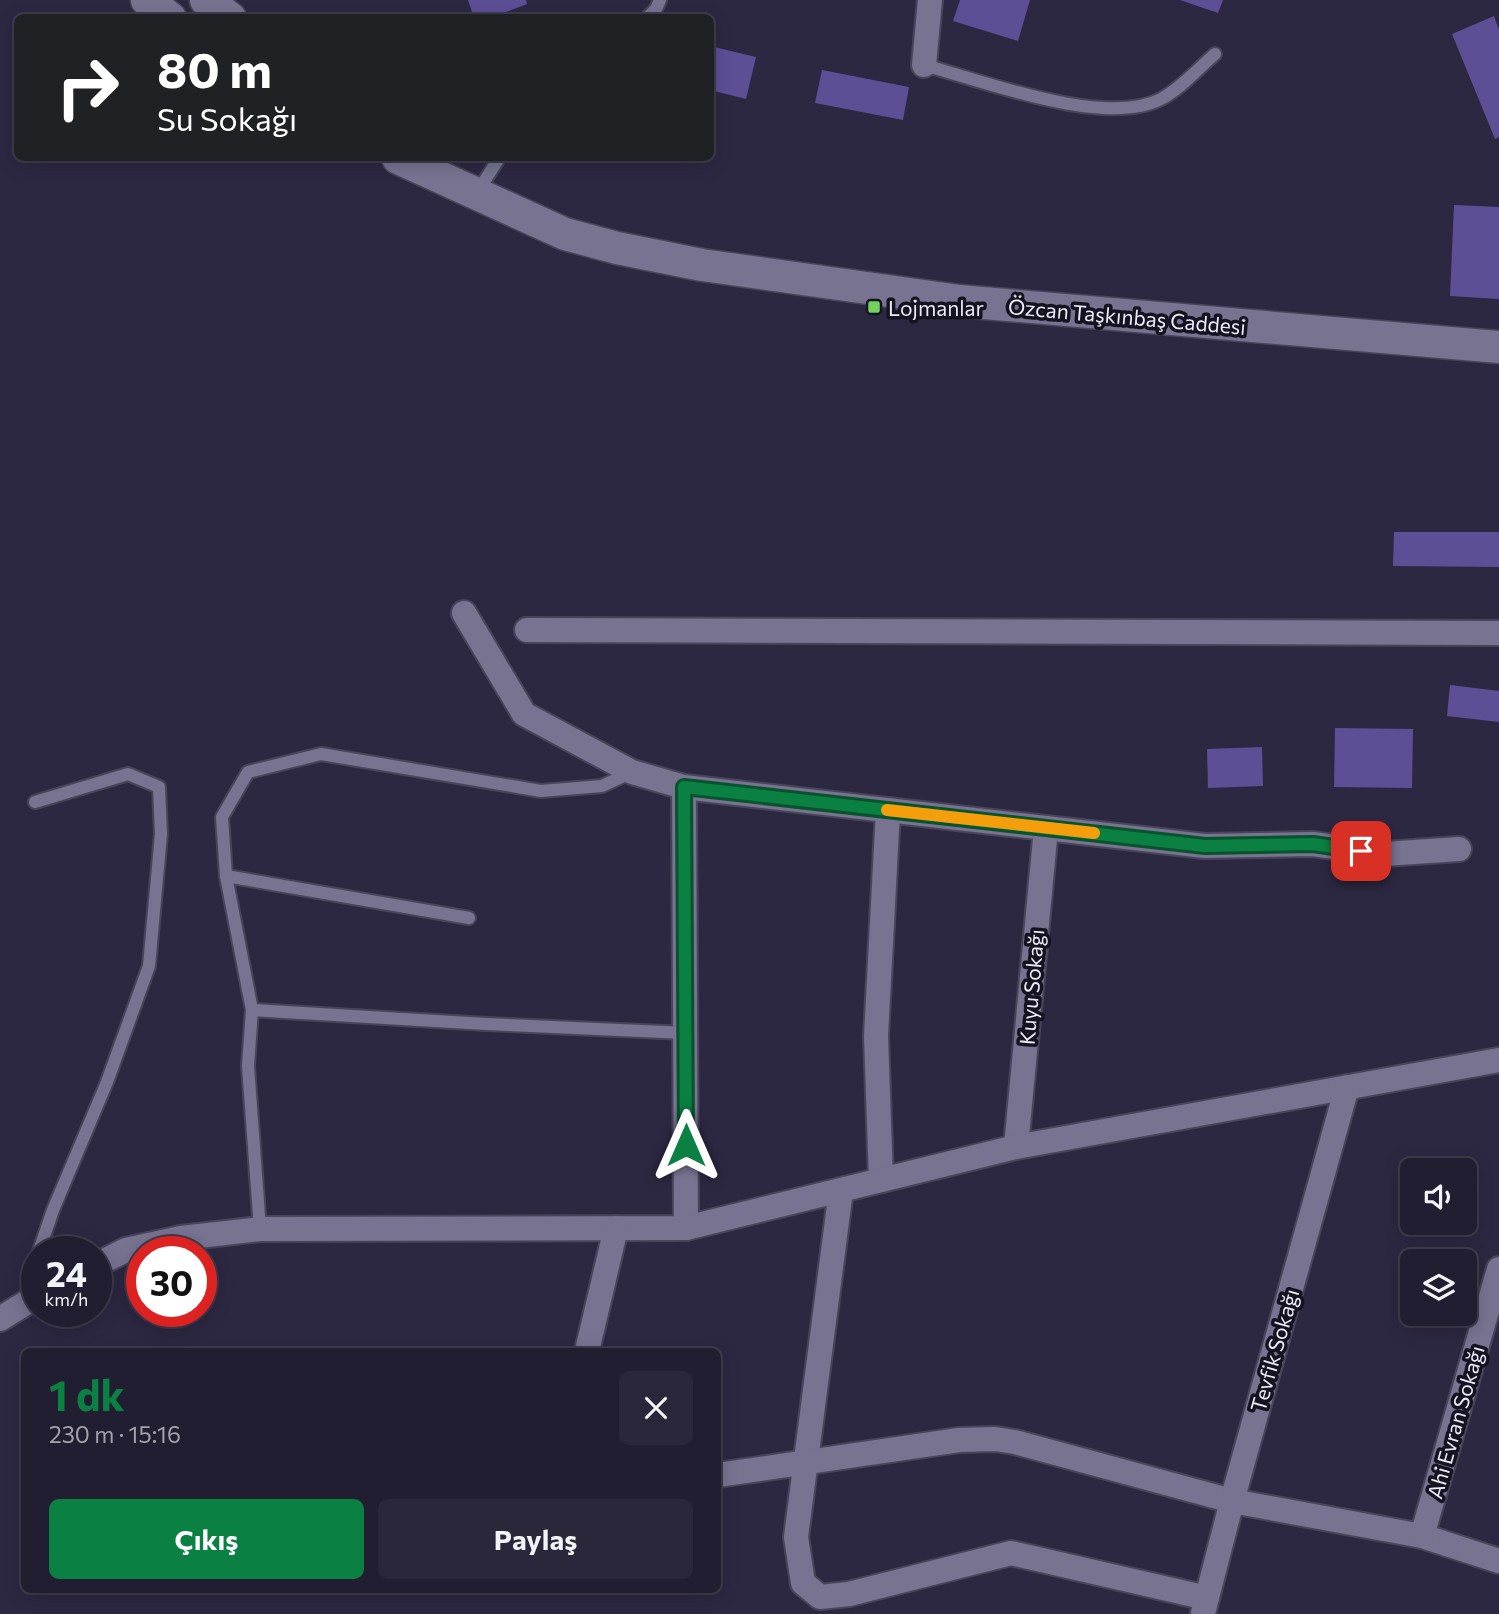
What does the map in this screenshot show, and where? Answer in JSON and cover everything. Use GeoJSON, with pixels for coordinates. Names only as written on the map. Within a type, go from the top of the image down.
{"type":"FeatureCollection","features":[{"type":"Feature","properties":{"kind":"street"},"geometry":{"type":"LineString","coordinates":[[147,0],[165,14]]}},
{"type":"Feature","properties":{"kind":"street"},"geometry":{"type":"LineString","coordinates":[[206,0],[225,14]]}},
{"type":"Feature","properties":{"kind":"street"},"geometry":{"type":"LineString","coordinates":[[924,65],[930,0]]}},
{"type":"Feature","properties":{"kind":"street","name":"Özcan Taşkınbaş Caddesi"},"geometry":{"type":"LineString","coordinates":[[404,161],[565,234],[617,248],[702,265],[960,301],[1499,347]]}},
{"type":"Feature","properties":{"kind":"street","name":"Özcan Taşkınbaş Caddesi"},"geometry":{"type":"LineString","coordinates":[[428,161],[476,194]]}},
{"type":"Feature","properties":{"kind":"street"},"geometry":{"type":"LineString","coordinates":[[464,613],[524,714],[632,772],[684,787],[1205,846],[1313,844],[1384,854],[1460,849]]}},
{"type":"Feature","properties":{"kind":"street"},"geometry":{"type":"LineString","coordinates":[[527,630],[1499,633]]}},
{"type":"Feature","properties":{"kind":"street"},"geometry":{"type":"LineString","coordinates":[[684,787],[686,1228]]}},
{"type":"Feature","properties":{"kind":"street"},"geometry":{"type":"LineString","coordinates":[[881,1180],[876,1036],[888,810]]}},
{"type":"Feature","properties":{"kind":"street","name":"Kuyu Sokağı"},"geometry":{"type":"LineString","coordinates":[[1016,1146],[1046,828]]}},
{"type":"Feature","properties":{"kind":"street"},"geometry":{"type":"LineString","coordinates":[[112,1257],[127,1250],[181,1238],[260,1229],[686,1228],[1016,1146],[1499,1060]]}},
{"type":"Feature","properties":{"kind":"street","name":"Tevfik Sokağı"},"geometry":{"type":"LineString","coordinates":[[1205,1606],[1347,1087]]}},
{"type":"Feature","properties":{"kind":"street"},"geometry":{"type":"LineString","coordinates":[[841,1190],[796,1537],[803,1583],[820,1597],[849,1594],[1011,1553],[1205,1606]]}},
{"type":"Feature","properties":{"kind":"street"},"geometry":{"type":"LineString","coordinates":[[588,1348],[616,1228]]}},
{"type":"Feature","properties":{"kind":"street","name":"Ahi Evran Sokağı"},"geometry":{"type":"LineString","coordinates":[[1422,1536],[1499,1269]]}},
{"type":"Feature","properties":{"kind":"street"},"geometry":{"type":"LineString","coordinates":[[0,1319],[21,1306]]}},
{"type":"Feature","properties":{"kind":"street"},"geometry":{"type":"LineString","coordinates":[[721,1475],[959,1440],[995,1439],[1043,1449],[1232,1501],[1422,1536],[1499,1561]]}},
{"type":"Feature","properties":{"kind":"lane"},"geometry":{"type":"LineString","coordinates":[[924,65],[1067,104],[1121,109],[1161,99],[1215,54]]}},
{"type":"Feature","properties":{"kind":"lane"},"geometry":{"type":"LineString","coordinates":[[476,194],[497,161]]}},
{"type":"Feature","properties":{"kind":"lane"},"geometry":{"type":"LineString","coordinates":[[260,1229],[247,1066],[252,1010],[226,876],[222,817],[248,772],[321,754],[541,791],[602,786],[632,772]]}},
{"type":"Feature","properties":{"kind":"lane"},"geometry":{"type":"LineString","coordinates":[[35,802],[128,774],[159,787],[161,834],[149,966],[107,1082],[43,1236]]}},
{"type":"Feature","properties":{"kind":"lane"},"geometry":{"type":"LineString","coordinates":[[226,876],[469,918]]}},
{"type":"Feature","properties":{"kind":"lane"},"geometry":{"type":"LineString","coordinates":[[252,1010],[686,1033]]}},
{"type":"Feature","properties":{"kind":"building"},"geometry":{"type":"Polygon","coordinates":[[[468,0],[526,0],[527,4],[501,14],[473,14],[468,0]]]}},
{"type":"Feature","properties":{"kind":"building"},"geometry":{"type":"Polygon","coordinates":[[[960,0],[1030,0],[1018,41],[953,21],[960,0]]]}},
{"type":"Feature","properties":{"kind":"building"},"geometry":{"type":"Polygon","coordinates":[[[1180,0],[1223,0],[1218,13],[1180,0]]]}},
{"type":"Feature","properties":{"kind":"building"},"geometry":{"type":"Polygon","coordinates":[[[1494,16],[1499,30],[1499,137],[1495,139],[1452,34],[1494,16]]]}},
{"type":"Feature","properties":{"kind":"building"},"geometry":{"type":"Polygon","coordinates":[[[714,47],[756,57],[746,99],[714,91],[714,47]]]}},
{"type":"Feature","properties":{"kind":"building"},"geometry":{"type":"Polygon","coordinates":[[[822,70],[909,87],[903,120],[815,103],[822,70]]]}},
{"type":"Feature","properties":{"kind":"building"},"geometry":{"type":"Polygon","coordinates":[[[1454,205],[1499,207],[1499,299],[1450,296],[1454,205]]]}},
{"type":"Feature","properties":{"kind":"building"},"geometry":{"type":"Polygon","coordinates":[[[1394,532],[1499,532],[1499,567],[1393,566],[1394,532]]]}},
{"type":"Feature","properties":{"kind":"building"},"geometry":{"type":"Polygon","coordinates":[[[1450,685],[1499,691],[1499,722],[1447,716],[1450,685]]]}},
{"type":"Feature","properties":{"kind":"building"},"geometry":{"type":"Polygon","coordinates":[[[1335,728],[1413,729],[1412,788],[1334,787],[1335,728]]]}},
{"type":"Feature","properties":{"kind":"building"},"geometry":{"type":"Polygon","coordinates":[[[1262,747],[1263,786],[1208,788],[1207,749],[1262,747]]]}},
{"type":"Feature","properties":{"kind":"slow traffic"},"geometry":{"type":"LineString","coordinates":[[887,810],[1094,833]]}},
{"type":"Feature","properties":{"kind":"place","name":"Lojmanlar"},"geometry":{"type":"Point","coordinates":[874,307]}},
{"type":"Feature","properties":{"kind":"route"},"geometry":{"type":"LineString","coordinates":[[686,1145],[684,787],[1205,846],[1313,844],[1361,851]]}}]}
